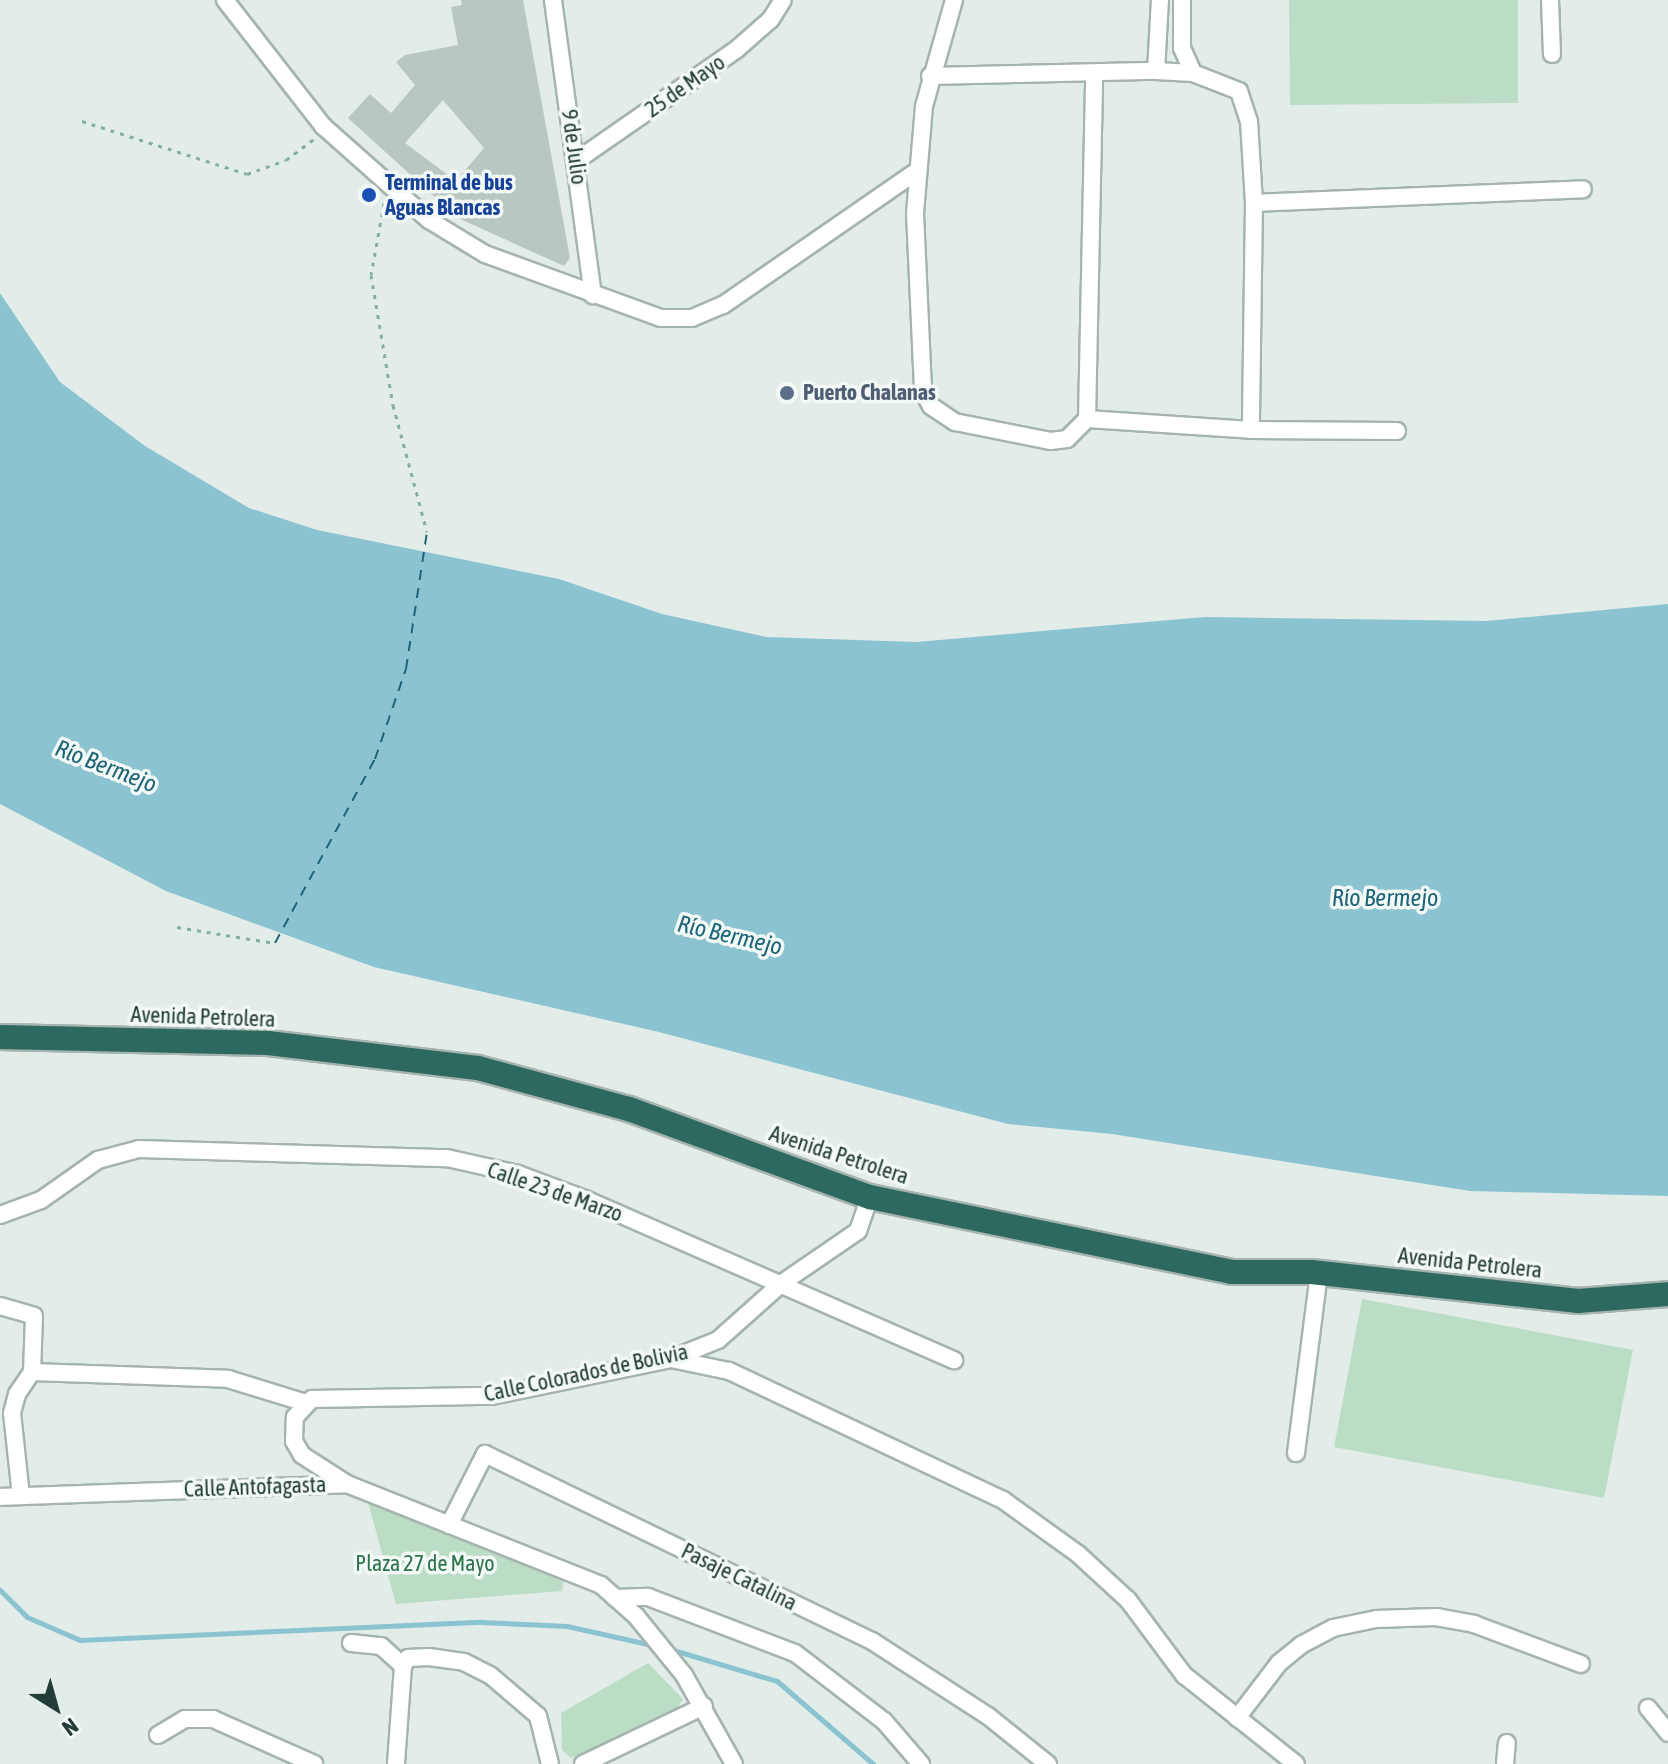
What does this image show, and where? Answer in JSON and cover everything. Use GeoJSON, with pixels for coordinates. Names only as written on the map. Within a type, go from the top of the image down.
{"type":"FeatureCollection","features":[{"type":"Feature","properties":{"kind":"highway","name":"Avenida Petrolera"},"geometry":{"type":"LineString","coordinates":[[0,1037],[268,1043],[478,1068],[629,1109],[870,1197],[1232,1272],[1319,1273],[1578,1301],[1668,1294]]}},
{"type":"Feature","properties":{"kind":"street"},"geometry":{"type":"LineString","coordinates":[[225,0],[323,126],[387,187],[462,243],[593,295],[671,320],[705,314],[917,171]]}},
{"type":"Feature","properties":{"kind":"street","name":"9 de Julio"},"geometry":{"type":"LineString","coordinates":[[553,0],[593,295]]}},
{"type":"Feature","properties":{"kind":"street","name":"25 de Mayo"},"geometry":{"type":"LineString","coordinates":[[576,161],[737,49],[771,19],[783,0]]}},
{"type":"Feature","properties":{"kind":"street"},"geometry":{"type":"LineString","coordinates":[[954,0],[930,76],[917,171],[920,369],[931,406],[971,427],[1051,441],[1067,439],[1087,419],[1094,74]]}},
{"type":"Feature","properties":{"kind":"street"},"geometry":{"type":"LineString","coordinates":[[1156,71],[1160,0]]}},
{"type":"Feature","properties":{"kind":"street"},"geometry":{"type":"LineString","coordinates":[[1182,0],[1182,48],[1193,73]]}},
{"type":"Feature","properties":{"kind":"street"},"geometry":{"type":"LineString","coordinates":[[1550,0],[1552,54]]}},
{"type":"Feature","properties":{"kind":"street"},"geometry":{"type":"LineString","coordinates":[[930,76],[1156,71],[1193,73],[1229,84],[1246,104],[1254,203],[1251,430]]}},
{"type":"Feature","properties":{"kind":"street"},"geometry":{"type":"LineString","coordinates":[[1254,203],[1583,189]]}},
{"type":"Feature","properties":{"kind":"street"},"geometry":{"type":"LineString","coordinates":[[1087,419],[1251,430],[1397,431]]}},
{"type":"Feature","properties":{"kind":"street","name":"Calle 23 de Marzo"},"geometry":{"type":"LineString","coordinates":[[0,1215],[41,1200],[98,1160],[139,1149],[447,1158],[545,1184],[782,1283],[954,1360]]}},
{"type":"Feature","properties":{"kind":"street","name":"Calle Colorados de Bolivia"},"geometry":{"type":"LineString","coordinates":[[306,1403],[326,1395],[433,1400],[492,1396],[671,1359],[718,1340],[782,1283],[858,1231],[870,1197]]}},
{"type":"Feature","properties":{"kind":"street"},"geometry":{"type":"LineString","coordinates":[[1296,1453],[1319,1273]]}},
{"type":"Feature","properties":{"kind":"street"},"geometry":{"type":"LineString","coordinates":[[0,1306],[34,1316],[32,1372],[17,1394],[12,1413],[21,1496]]}},
{"type":"Feature","properties":{"kind":"street"},"geometry":{"type":"LineString","coordinates":[[671,1359],[729,1371],[1003,1500],[1088,1563],[1128,1600],[1184,1675],[1296,1764]]}},
{"type":"Feature","properties":{"kind":"street"},"geometry":{"type":"LineString","coordinates":[[32,1372],[228,1379],[306,1403],[293,1425],[298,1449],[347,1484]]}},
{"type":"Feature","properties":{"kind":"street","name":"Pasaje Catalina"},"geometry":{"type":"LineString","coordinates":[[449,1525],[485,1454],[872,1641],[988,1716],[1048,1764]]}},
{"type":"Feature","properties":{"kind":"street","name":"Calle Antofagasta"},"geometry":{"type":"LineString","coordinates":[[0,1497],[347,1484],[601,1585],[636,1616],[684,1675],[734,1764]]}},
{"type":"Feature","properties":{"kind":"street"},"geometry":{"type":"LineString","coordinates":[[615,1598],[648,1597],[795,1653],[884,1721],[921,1764]]}},
{"type":"Feature","properties":{"kind":"street"},"geometry":{"type":"LineString","coordinates":[[1237,1718],[1279,1663],[1301,1645],[1333,1628],[1376,1619],[1436,1617],[1474,1624],[1581,1664]]}},
{"type":"Feature","properties":{"kind":"street"},"geometry":{"type":"LineString","coordinates":[[351,1643],[381,1646],[403,1666]]}},
{"type":"Feature","properties":{"kind":"street"},"geometry":{"type":"LineString","coordinates":[[396,1764],[403,1666],[408,1658],[429,1657],[464,1662],[490,1675],[538,1716],[550,1764]]}},
{"type":"Feature","properties":{"kind":"street"},"geometry":{"type":"LineString","coordinates":[[583,1764],[704,1706]]}},
{"type":"Feature","properties":{"kind":"street"},"geometry":{"type":"LineString","coordinates":[[1648,1708],[1668,1733]]}},
{"type":"Feature","properties":{"kind":"street"},"geometry":{"type":"LineString","coordinates":[[158,1735],[185,1719],[213,1719],[314,1764]]}},
{"type":"Feature","properties":{"kind":"street"},"geometry":{"type":"LineString","coordinates":[[1505,1764],[1507,1743]]}},
{"type":"Feature","properties":{"kind":"path"},"geometry":{"type":"LineString","coordinates":[[82,121],[247,174],[286,160],[323,126]]}},
{"type":"Feature","properties":{"kind":"path"},"geometry":{"type":"LineString","coordinates":[[387,187],[371,275],[393,405],[427,532]]}},
{"type":"Feature","properties":{"kind":"path"},"geometry":{"type":"LineString","coordinates":[[177,927],[275,943]]}},
{"type":"Feature","properties":{"kind":"green space"},"geometry":{"type":"Polygon","coordinates":[[[1289,0],[1518,0],[1518,103],[1290,105],[1289,0]]]}},
{"type":"Feature","properties":{"kind":"green space"},"geometry":{"type":"Polygon","coordinates":[[[1362,1299],[1633,1350],[1604,1498],[1334,1447],[1362,1299]]]}},
{"type":"Feature","properties":{"kind":"green space","name":"Plaza 27 de Mayo"},"geometry":{"type":"Polygon","coordinates":[[[368,1502],[564,1578],[562,1591],[396,1604],[368,1502]]]}},
{"type":"Feature","properties":{"kind":"green space"},"geometry":{"type":"Polygon","coordinates":[[[648,1663],[683,1699],[675,1712],[571,1758],[562,1750],[561,1713],[648,1663]]]}},
{"type":"Feature","properties":{"kind":"water","name":"Río Bermejo"},"geometry":{"type":"Polygon","coordinates":[[[0,293],[60,382],[145,446],[249,508],[317,530],[559,579],[662,614],[766,637],[916,642],[1205,617],[1486,621],[1668,604],[1668,1196],[1470,1191],[1112,1134],[1008,1124],[659,1032],[374,967],[166,891],[0,804],[0,293]]]}},
{"type":"Feature","properties":{"kind":"building"},"geometry":{"type":"Polygon","coordinates":[[[461,0],[523,0],[570,258],[564,266],[458,218],[348,118],[370,94],[391,113],[415,85],[396,62],[405,55],[458,45],[451,7],[462,5],[461,0]],[[443,100],[405,143],[456,181],[484,148],[443,100]]]}},
{"type":"Feature","properties":{"kind":"waterway"},"geometry":{"type":"LineString","coordinates":[[0,1590],[27,1617],[80,1640],[481,1622],[567,1626],[652,1645]]}},
{"type":"Feature","properties":{"kind":"waterway"},"geometry":{"type":"LineString","coordinates":[[670,1649],[777,1681],[873,1764]]}},
{"type":"Feature","properties":{"kind":"ferry route"},"geometry":{"type":"LineString","coordinates":[[275,943],[375,759],[406,669],[427,532]]}},
{"type":"Feature","properties":{"kind":"place","name":"Terminal de bus Aguas Blancas"},"geometry":{"type":"Point","coordinates":[369,195]}},
{"type":"Feature","properties":{"kind":"place","name":"Puerto Chalanas"},"geometry":{"type":"Point","coordinates":[787,393]}}]}
